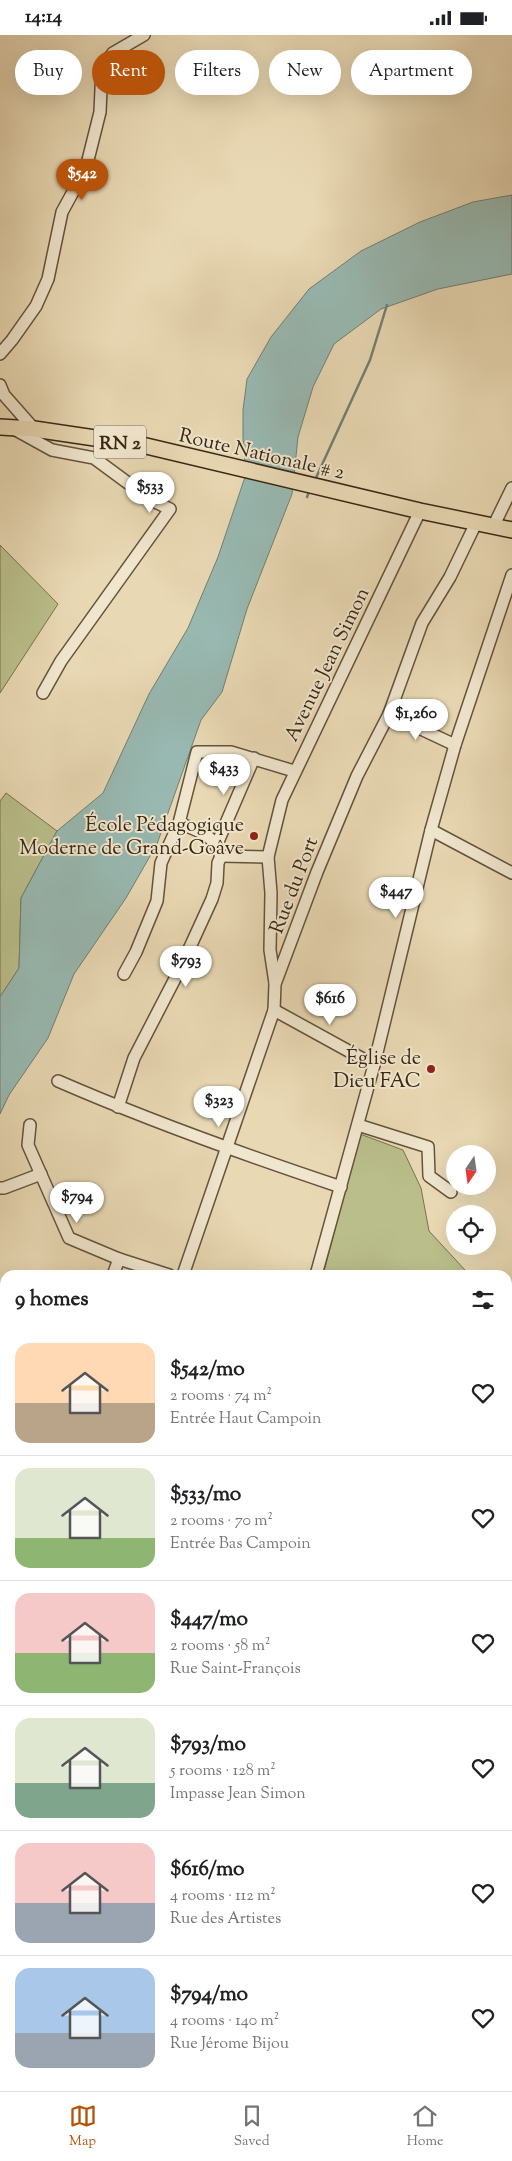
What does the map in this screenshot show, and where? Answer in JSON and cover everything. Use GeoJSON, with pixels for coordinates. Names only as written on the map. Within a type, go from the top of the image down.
{"type":"FeatureCollection","features":[{"type":"Feature","properties":{"kind":"main road","name":"Route Nationale # 2"},"geometry":{"type":"LineString","coordinates":[[5,427],[34,429],[142,445],[420,511],[512,530]]}},
{"type":"Feature","properties":{"kind":"street"},"geometry":{"type":"LineString","coordinates":[[0,354],[36,306],[48,279],[62,213],[86,168],[100,112],[102,67],[113,53],[144,35]]}},
{"type":"Feature","properties":{"kind":"street"},"geometry":{"type":"LineString","coordinates":[[0,385],[4,395],[34,429]]}},
{"type":"Feature","properties":{"kind":"street"},"geometry":{"type":"LineString","coordinates":[[5,427],[52,449],[94,458],[151,500],[170,509],[64,658],[43,693]]}},
{"type":"Feature","properties":{"kind":"street"},"geometry":{"type":"LineString","coordinates":[[493,527],[512,488]]}},
{"type":"Feature","properties":{"kind":"street","name":"Avenue Jean Simon"},"geometry":{"type":"LineString","coordinates":[[275,984],[270,950],[271,893],[268,857],[282,800],[294,771],[420,511]]}},
{"type":"Feature","properties":{"kind":"street","name":"Rue du Port"},"geometry":{"type":"LineString","coordinates":[[185,1270],[274,1010],[275,984],[317,872],[356,776],[389,714],[422,623],[450,577],[476,523]]}},
{"type":"Feature","properties":{"kind":"street"},"geometry":{"type":"LineString","coordinates":[[317,1270],[374,1065],[431,830],[455,745],[512,575]]}},
{"type":"Feature","properties":{"kind":"street"},"geometry":{"type":"LineString","coordinates":[[389,714],[455,745]]}},
{"type":"Feature","properties":{"kind":"street"},"geometry":{"type":"LineString","coordinates":[[124,974],[136,952],[157,901],[161,863],[178,823],[197,752],[230,752],[294,771]]}},
{"type":"Feature","properties":{"kind":"street"},"geometry":{"type":"LineString","coordinates":[[217,844],[254,758]]}},
{"type":"Feature","properties":{"kind":"street"},"geometry":{"type":"LineString","coordinates":[[118,1107],[134,1058],[180,969],[212,899],[216,883],[218,863],[221,856],[217,844],[209,835],[178,823]]}},
{"type":"Feature","properties":{"kind":"street"},"geometry":{"type":"LineString","coordinates":[[431,830],[512,873]]}},
{"type":"Feature","properties":{"kind":"street"},"geometry":{"type":"LineString","coordinates":[[221,856],[268,857]]}},
{"type":"Feature","properties":{"kind":"street"},"geometry":{"type":"LineString","coordinates":[[274,1010],[374,1065]]}},
{"type":"Feature","properties":{"kind":"street"},"geometry":{"type":"LineString","coordinates":[[58,1081],[118,1107],[226,1148],[340,1187]]}},
{"type":"Feature","properties":{"kind":"street"},"geometry":{"type":"LineString","coordinates":[[30,1125],[28,1145],[70,1238],[119,1259],[153,1270]]}},
{"type":"Feature","properties":{"kind":"street"},"geometry":{"type":"LineString","coordinates":[[358,1125],[428,1147],[429,1176],[446,1189]]}},
{"type":"Feature","properties":{"kind":"street"},"geometry":{"type":"LineString","coordinates":[[0,1187],[4,1188],[41,1174]]}},
{"type":"Feature","properties":{"kind":"street"},"geometry":{"type":"LineString","coordinates":[[115,1270],[119,1259]]}},
{"type":"Feature","properties":{"kind":"green space"},"geometry":{"type":"Polygon","coordinates":[[[0,545],[58,604],[0,693],[0,545]]]}},
{"type":"Feature","properties":{"kind":"green space"},"geometry":{"type":"Polygon","coordinates":[[[6,793],[57,831],[21,898],[19,968],[0,997],[0,801],[6,793]]]}},
{"type":"Feature","properties":{"kind":"green space"},"geometry":{"type":"Polygon","coordinates":[[[360,1134],[403,1150],[421,1188],[429,1231],[446,1249],[446,1255],[451,1255],[465,1270],[324,1270],[360,1134]]]}},
{"type":"Feature","properties":{"kind":"water"},"geometry":{"type":"Polygon","coordinates":[[[512,195],[512,274],[438,289],[381,309],[334,344],[313,387],[298,437],[292,494],[247,609],[222,692],[201,720],[157,844],[126,898],[74,974],[48,1038],[9,1095],[0,1114],[0,997],[19,968],[21,898],[57,831],[103,793],[149,694],[188,628],[218,557],[246,474],[243,410],[247,379],[271,337],[309,289],[361,251],[420,222],[473,202],[512,195]]]}},
{"type":"Feature","properties":{"kind":"waterway"},"geometry":{"type":"LineString","coordinates":[[315,480],[370,360],[387,305]]}},
{"type":"Feature","properties":{"kind":"waterway"},"geometry":{"type":"LineString","coordinates":[[307,497],[310,489]]}},
{"type":"Feature","properties":{"kind":"place","name":"École Pédagogique Moderne de Grand-Goâve"},"geometry":{"type":"Point","coordinates":[254,836]}},
{"type":"Feature","properties":{"kind":"place","name":"Église de Dieu FAC"},"geometry":{"type":"Point","coordinates":[431,1069]}}]}
